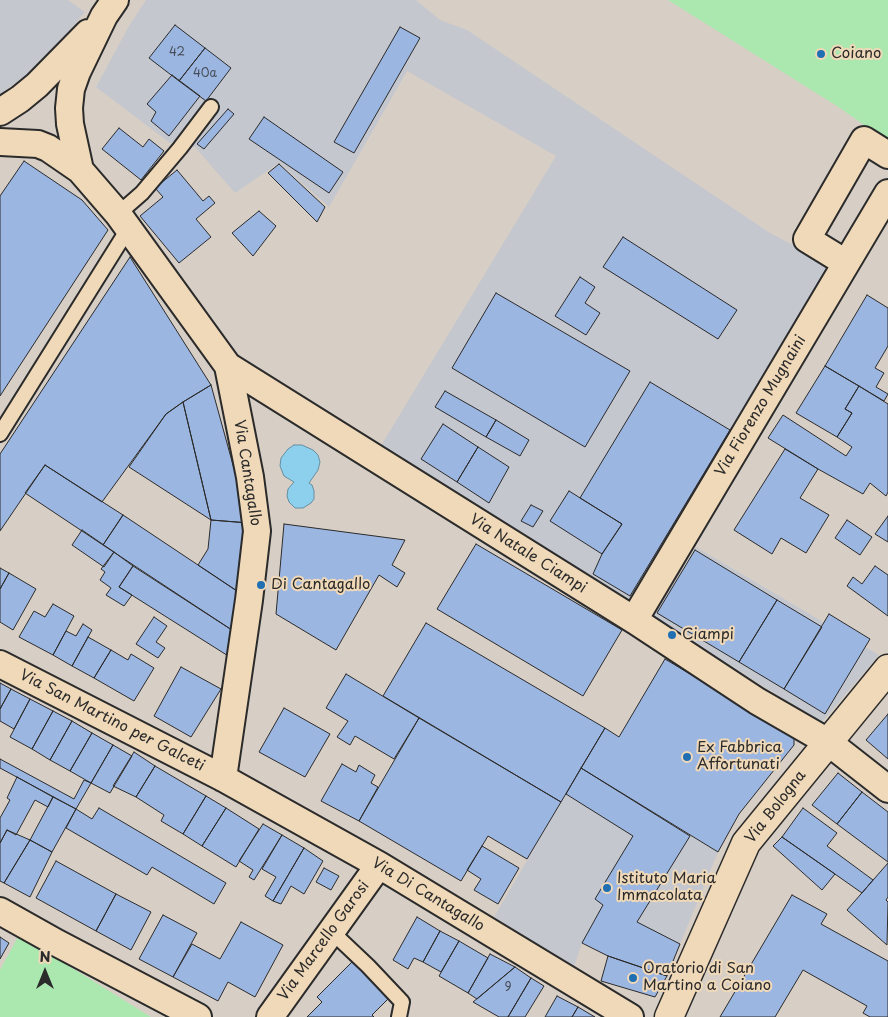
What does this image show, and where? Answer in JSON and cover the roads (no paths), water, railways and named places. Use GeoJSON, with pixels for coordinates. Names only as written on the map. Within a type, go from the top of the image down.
{"type":"FeatureCollection","features":[{"type":"Feature","properties":{"kind":"street"},"geometry":{"type":"LineString","coordinates":[[0,112],[20,100],[37,85],[110,8]]}},
{"type":"Feature","properties":{"kind":"street","name":"Via Cantagallo"},"geometry":{"type":"LineString","coordinates":[[110,8],[77,72],[71,89],[70,124],[80,170],[123,221],[228,366],[250,478],[256,531],[249,600],[223,778]]}},
{"type":"Feature","properties":{"kind":"street"},"geometry":{"type":"LineString","coordinates":[[846,262],[807,238],[864,140],[888,155]]}},
{"type":"Feature","properties":{"kind":"street"},"geometry":{"type":"LineString","coordinates":[[3,147],[38,144],[48,148],[80,170]]}},
{"type":"Feature","properties":{"kind":"street","name":"Via Fiorenzo Mugnaini"},"geometry":{"type":"LineString","coordinates":[[634,620],[888,194]]}},
{"type":"Feature","properties":{"kind":"street","name":"Via Natale Ciampi"},"geometry":{"type":"LineString","coordinates":[[228,366],[634,620],[757,701],[828,742],[888,789]]}},
{"type":"Feature","properties":{"kind":"street","name":"Via San Martino per Galceti"},"geometry":{"type":"LineString","coordinates":[[0,664],[223,778]]}},
{"type":"Feature","properties":{"kind":"street","name":"Via Bologna"},"geometry":{"type":"LineString","coordinates":[[669,1017],[746,844],[888,669]]}},
{"type":"Feature","properties":{"kind":"street","name":"Via Di Cantagallo"},"geometry":{"type":"LineString","coordinates":[[223,778],[378,865],[630,1017]]}},
{"type":"Feature","properties":{"kind":"street","name":"Via Marcello Garosi"},"geometry":{"type":"LineString","coordinates":[[270,1017],[378,865]]}},
{"type":"Feature","properties":{"kind":"street"},"geometry":{"type":"LineString","coordinates":[[0,911],[198,1017]]}},
{"type":"Feature","properties":{"kind":"lane"},"geometry":{"type":"LineString","coordinates":[[0,434],[123,221],[142,193],[211,107]]}},
{"type":"Feature","properties":{"kind":"lane"},"geometry":{"type":"LineString","coordinates":[[331,931],[402,1002],[399,1017]]}},
{"type":"Feature","properties":{"kind":"water"},"geometry":{"type":"Polygon","coordinates":[[[294,445],[302,445],[313,450],[318,455],[320,462],[318,470],[309,483],[314,491],[314,499],[303,508],[295,508],[289,502],[287,496],[288,489],[294,482],[284,476],[280,466],[281,458],[294,445]]]}},
{"type":"Feature","properties":{"kind":"place","name":"Coiano"},"geometry":{"type":"Point","coordinates":[821,54]}},
{"type":"Feature","properties":{"kind":"place","name":"Di Cantagallo"},"geometry":{"type":"Point","coordinates":[261,585]}},
{"type":"Feature","properties":{"kind":"place","name":"Ciampi"},"geometry":{"type":"Point","coordinates":[672,635]}},
{"type":"Feature","properties":{"kind":"place","name":"Ex Fabbrica Affortunati"},"geometry":{"type":"Point","coordinates":[687,757]}},
{"type":"Feature","properties":{"kind":"place","name":"Istituto Maria Immacolata"},"geometry":{"type":"Point","coordinates":[607,888]}},
{"type":"Feature","properties":{"kind":"place","name":"Oratorio di San Martino a Coiano"},"geometry":{"type":"Point","coordinates":[633,978]}}]}
